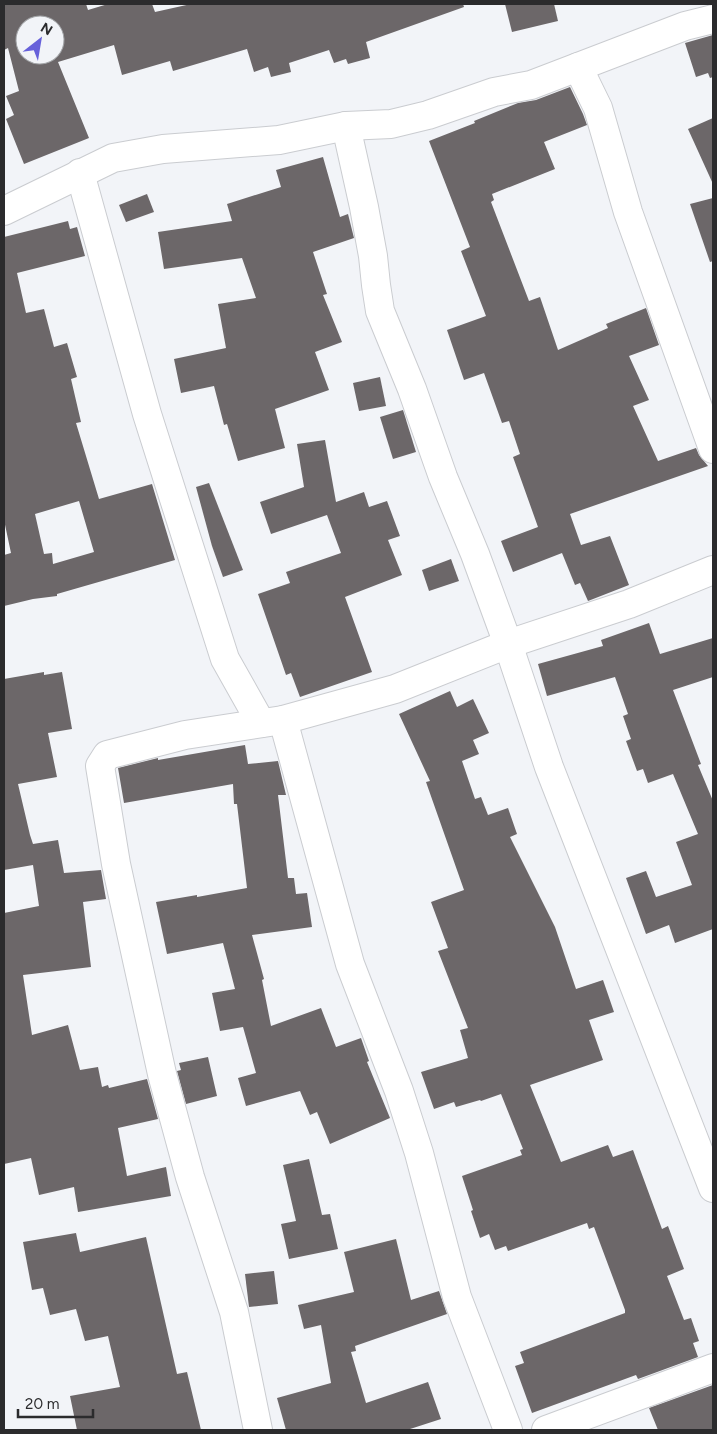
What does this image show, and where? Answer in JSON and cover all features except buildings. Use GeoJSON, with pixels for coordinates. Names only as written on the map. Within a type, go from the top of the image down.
{"type":"FeatureCollection","features":[{"type":"Feature","properties":{"kind":"street"},"geometry":{"type":"LineString","coordinates":[[4,212],[113,158],[163,149],[278,140],[346,126],[391,124],[428,115],[494,92],[531,85],[686,26],[713,19]]}},
{"type":"Feature","properties":{"kind":"street"},"geometry":{"type":"LineString","coordinates":[[578,67],[598,108],[628,212],[713,449]]}},
{"type":"Feature","properties":{"kind":"street"},"geometry":{"type":"LineString","coordinates":[[346,126],[364,207],[380,311],[412,389],[443,477],[475,554],[508,644],[549,767],[713,1188]]}},
{"type":"Feature","properties":{"kind":"street"},"geometry":{"type":"LineString","coordinates":[[80,173],[147,414],[225,659],[272,722],[350,964],[399,1091],[419,1153],[457,1297],[508,1430]]}},
{"type":"Feature","properties":{"kind":"street"},"geometry":{"type":"LineString","coordinates":[[258,1430],[234,1312],[190,1177],[162,1074],[116,864],[100,766],[108,756],[186,735],[272,722],[395,689],[508,644],[629,604],[713,570]]}},
{"type":"Feature","properties":{"kind":"street"},"geometry":{"type":"LineString","coordinates":[[546,1430],[713,1368]]}}]}
